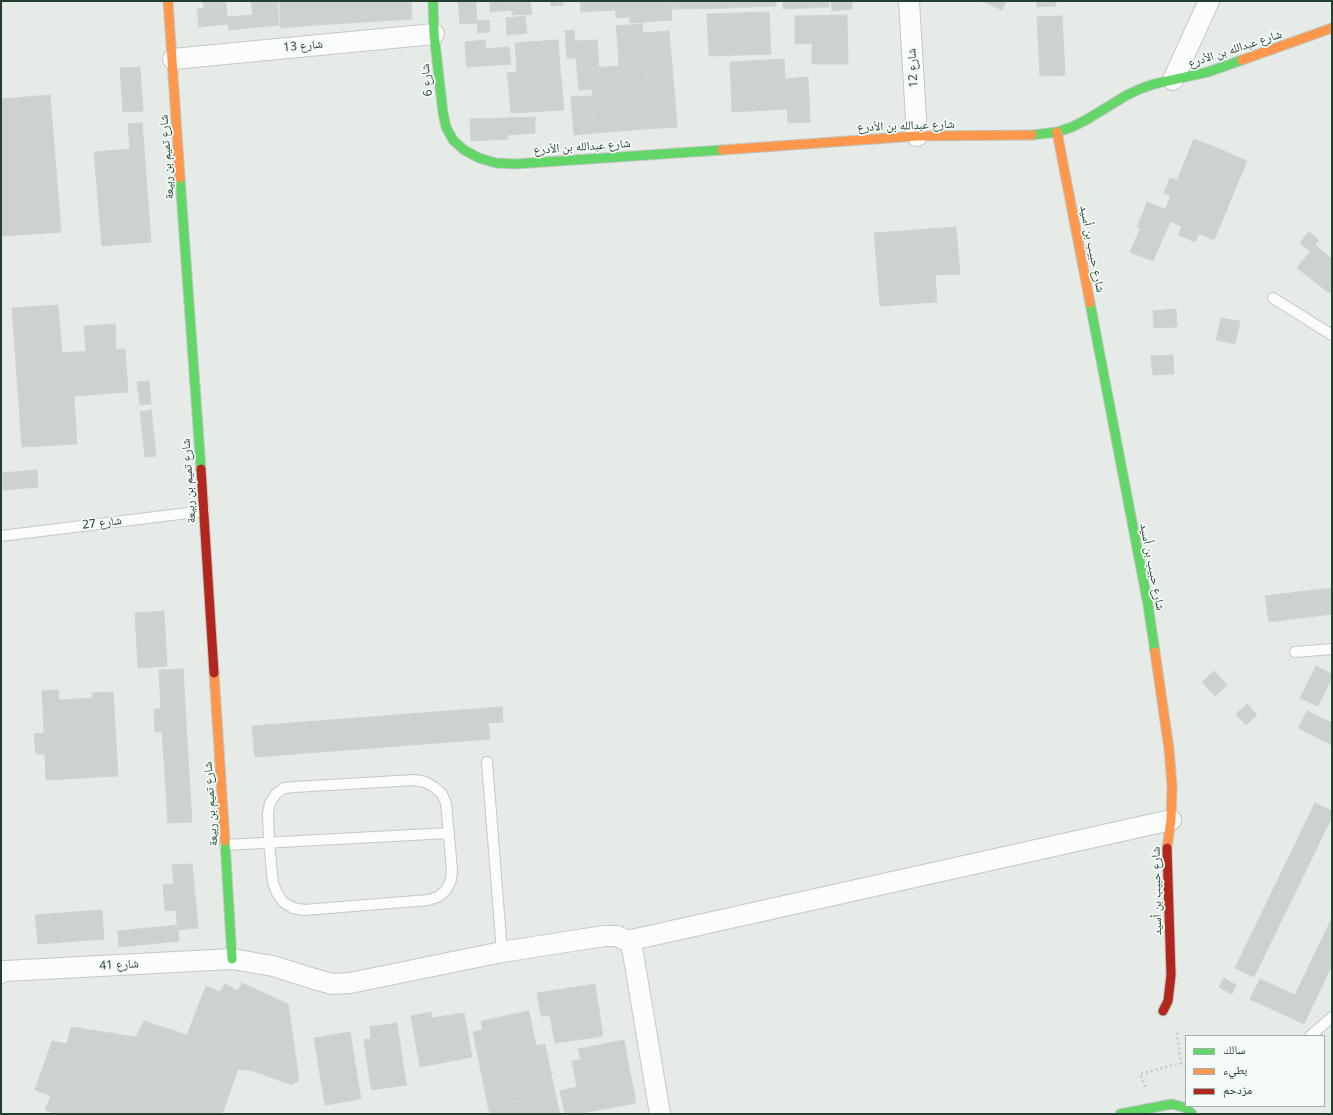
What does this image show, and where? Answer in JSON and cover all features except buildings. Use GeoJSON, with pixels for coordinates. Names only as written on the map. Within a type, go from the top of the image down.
{"type":"FeatureCollection","features":[{"type":"Feature","properties":{"kind":"street","name":"شارع تميم بن ربيعة"},"geometry":{"type":"LineString","coordinates":[[168,1],[204,510],[232,959]]}},
{"type":"Feature","properties":{"kind":"street","name":"شارع 6"},"geometry":{"type":"LineString","coordinates":[[433,1],[434,34],[442,113],[446,127],[453,140],[464,150]]}},
{"type":"Feature","properties":{"kind":"street","name":"شارع 12"},"geometry":{"type":"LineString","coordinates":[[909,1],[917,136]]}},
{"type":"Feature","properties":{"kind":"street"},"geometry":{"type":"LineString","coordinates":[[1173,80],[1209,1]]}},
{"type":"Feature","properties":{"kind":"street","name":"شارع عبدالله بن الأدرع"},"geometry":{"type":"LineString","coordinates":[[464,150],[479,158],[496,163],[515,164],[917,136],[1037,135],[1057,132],[1072,127],[1127,95],[1154,84],[1208,72],[1332,28]]}},
{"type":"Feature","properties":{"kind":"street","name":"شارع 13"},"geometry":{"type":"LineString","coordinates":[[172,59],[434,34]]}},
{"type":"Feature","properties":{"kind":"street","name":"شارع حبيب بن أسيد"},"geometry":{"type":"LineString","coordinates":[[1057,132],[1148,606],[1169,749],[1172,786],[1171,820],[1167,847],[1171,975],[1168,1001],[1163,1010]]}},
{"type":"Feature","properties":{"kind":"street"},"geometry":{"type":"LineString","coordinates":[[660,1114],[633,953],[631,946],[627,941],[1171,820]]}},
{"type":"Feature","properties":{"kind":"street","name":"شارع 41"},"geometry":{"type":"LineString","coordinates":[[2,971],[232,959],[274,966],[333,984],[350,983],[502,952],[604,936],[617,936],[627,941]]}},
{"type":"Feature","properties":{"kind":"street"},"geometry":{"type":"LineString","coordinates":[[1120,1114],[1172,1104],[1188,1109]]}},
{"type":"Feature","properties":{"kind":"lane"},"geometry":{"type":"LineString","coordinates":[[1273,298],[1332,335]]}},
{"type":"Feature","properties":{"kind":"lane","name":"شارع 27"},"geometry":{"type":"LineString","coordinates":[[1,536],[204,510]]}},
{"type":"Feature","properties":{"kind":"lane"},"geometry":{"type":"LineString","coordinates":[[1295,652],[1332,649]]}},
{"type":"Feature","properties":{"kind":"lane"},"geometry":{"type":"LineString","coordinates":[[487,762],[502,952]]}},
{"type":"Feature","properties":{"kind":"lane"},"geometry":{"type":"LineString","coordinates":[[415,780],[425,782],[434,787],[442,794],[446,803],[452,870],[446,890],[438,897],[428,900],[304,910],[293,908],[283,902],[277,893],[274,882],[269,842],[268,813],[270,803],[276,794],[284,788],[415,780]]}},
{"type":"Feature","properties":{"kind":"lane"},"geometry":{"type":"LineString","coordinates":[[225,845],[449,833]]}},
{"type":"Feature","properties":{"kind":"lane"},"geometry":{"type":"LineString","coordinates":[[1311,1035],[1332,1017]]}},
{"type":"Feature","properties":{"kind":"path"},"geometry":{"type":"LineString","coordinates":[[1154,1108],[1140,1074],[1181,1063],[1176,1026]]}},
{"type":"Feature","properties":{"kind":"traffic: fast"},"geometry":{"type":"LineString","coordinates":[[433,1],[434,34],[446,127],[453,140],[464,150],[479,158],[496,163],[515,164],[722,150]]}},
{"type":"Feature","properties":{"kind":"traffic: fast"},"geometry":{"type":"LineString","coordinates":[[1032,135],[1057,132],[1072,127],[1140,89],[1154,84],[1208,72],[1242,60]]}},
{"type":"Feature","properties":{"kind":"traffic: fast"},"geometry":{"type":"LineString","coordinates":[[180,178],[201,469]]}},
{"type":"Feature","properties":{"kind":"traffic: fast"},"geometry":{"type":"LineString","coordinates":[[1090,303],[1148,605],[1155,652]]}},
{"type":"Feature","properties":{"kind":"traffic: fast"},"geometry":{"type":"LineString","coordinates":[[225,841],[232,959]]}},
{"type":"Feature","properties":{"kind":"traffic: fast"},"geometry":{"type":"LineString","coordinates":[[1120,1114],[1172,1104],[1186,1108],[1192,1114]]}},
{"type":"Feature","properties":{"kind":"traffic: slow"},"geometry":{"type":"LineString","coordinates":[[168,1],[180,178]]}},
{"type":"Feature","properties":{"kind":"traffic: slow"},"geometry":{"type":"LineString","coordinates":[[1242,60],[1332,28]]}},
{"type":"Feature","properties":{"kind":"traffic: slow"},"geometry":{"type":"LineString","coordinates":[[1057,132],[1090,303]]}},
{"type":"Feature","properties":{"kind":"traffic: slow"},"geometry":{"type":"LineString","coordinates":[[722,150],[917,136],[1032,135]]}},
{"type":"Feature","properties":{"kind":"traffic: slow"},"geometry":{"type":"LineString","coordinates":[[1155,652],[1169,749],[1172,786],[1171,820],[1167,848]]}},
{"type":"Feature","properties":{"kind":"traffic: slow"},"geometry":{"type":"LineString","coordinates":[[214,673],[225,841]]}},
{"type":"Feature","properties":{"kind":"traffic: jam"},"geometry":{"type":"LineString","coordinates":[[201,469],[214,673]]}},
{"type":"Feature","properties":{"kind":"traffic: jam"},"geometry":{"type":"LineString","coordinates":[[1163,1011],[1168,1001],[1171,975],[1167,848]]}}]}
